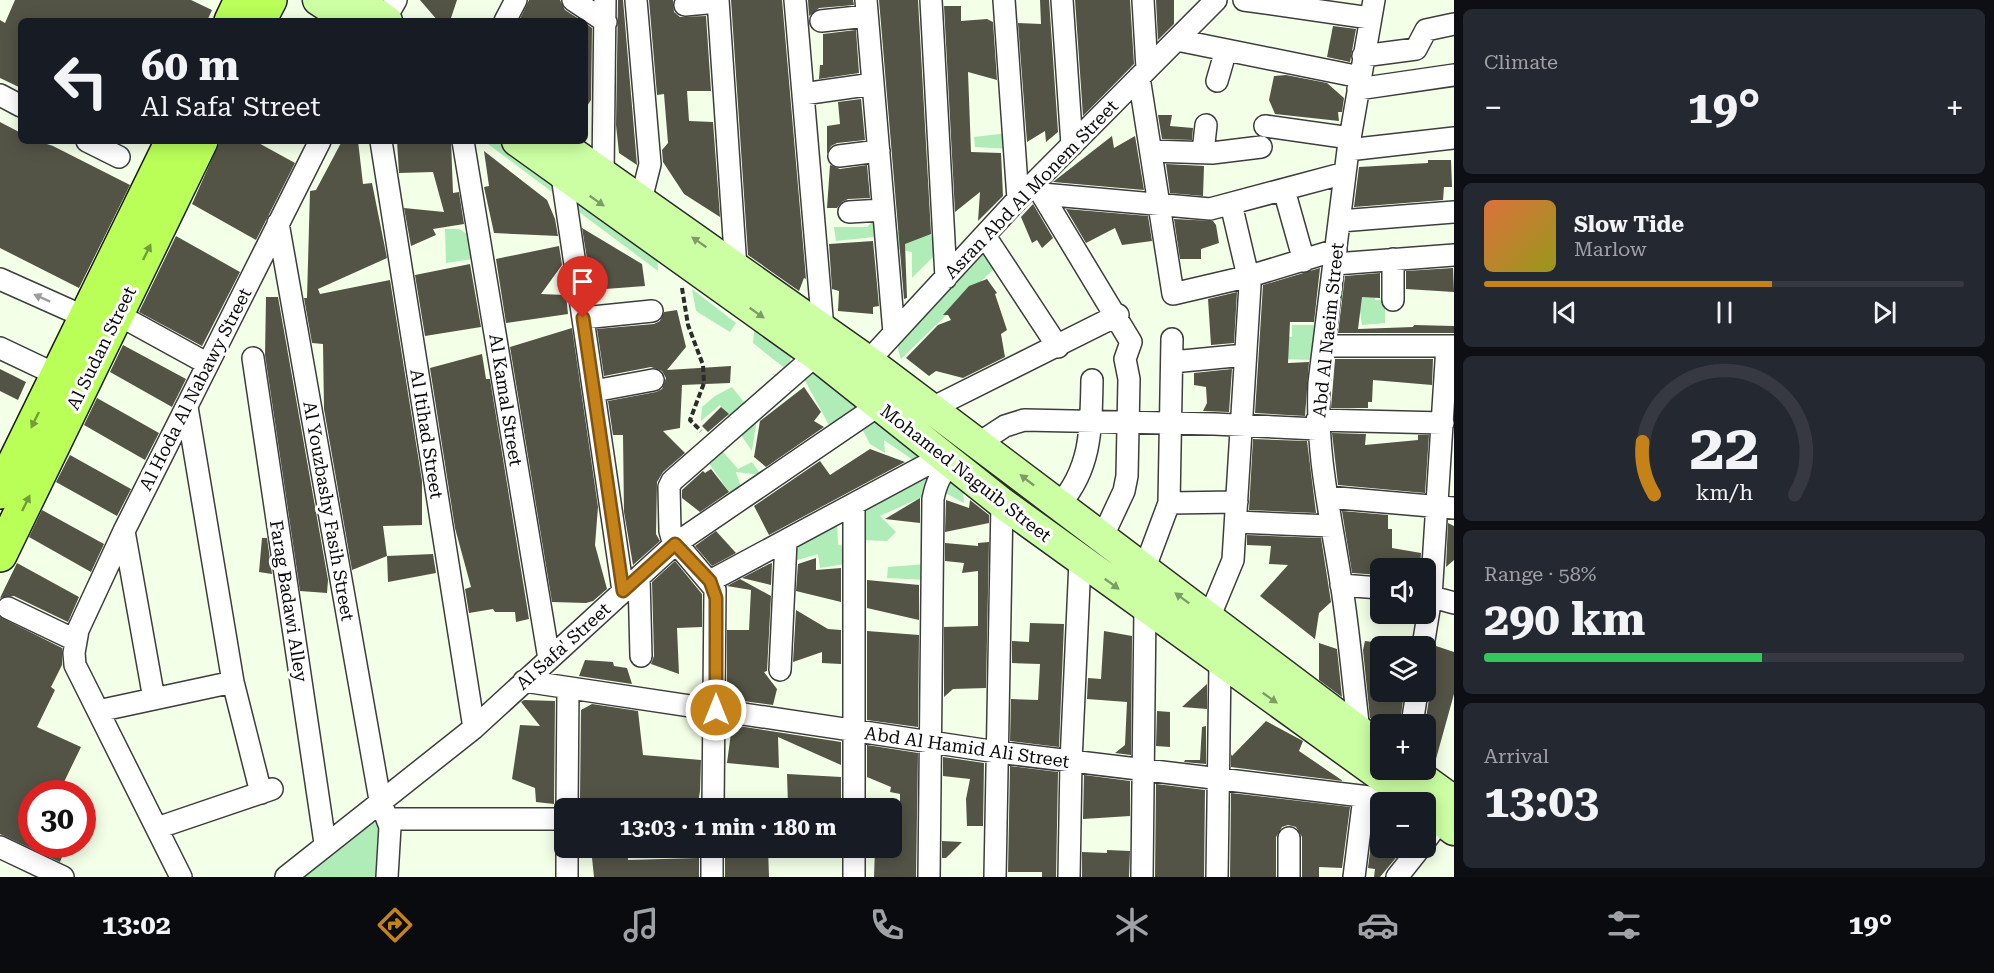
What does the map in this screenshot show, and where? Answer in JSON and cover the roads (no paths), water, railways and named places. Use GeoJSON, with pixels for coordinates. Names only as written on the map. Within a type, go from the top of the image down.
{"type":"FeatureCollection","features":[{"type":"Feature","properties":{"kind":"main road"},"geometry":{"type":"LineString","coordinates":[[232,18],[241,0]]}},
{"type":"Feature","properties":{"kind":"main road"},"geometry":{"type":"LineString","coordinates":[[261,18],[270,0]]}},
{"type":"Feature","properties":{"kind":"main road"},"geometry":{"type":"LineString","coordinates":[[318,0],[346,18]]}},
{"type":"Feature","properties":{"kind":"main road"},"geometry":{"type":"LineString","coordinates":[[357,0],[388,15]]}},
{"type":"Feature","properties":{"kind":"main road","name":"Al Sudan Street"},"geometry":{"type":"LineString","coordinates":[[0,555],[70,380],[85,317],[171,144]]}},
{"type":"Feature","properties":{"kind":"main road","name":"Al Sudan Street"},"geometry":{"type":"LineString","coordinates":[[0,492],[70,380],[117,314],[200,144]]}},
{"type":"Feature","properties":{"kind":"main road","name":"Mohamed Naguib Street"},"geometry":{"type":"LineString","coordinates":[[521,144],[562,176],[680,259],[819,342],[859,371],[932,408],[1369,739]]}},
{"type":"Feature","properties":{"kind":"main road","name":"Mohamed Naguib Street"},"geometry":{"type":"LineString","coordinates":[[560,144],[736,268],[819,342]]}},
{"type":"Feature","properties":{"kind":"main road","name":"Mohamed Naguib Street"},"geometry":{"type":"LineString","coordinates":[[859,371],[879,405],[1002,503],[1220,663],[1403,792]]}},
{"type":"Feature","properties":{"kind":"main road"},"geometry":{"type":"LineString","coordinates":[[1418,780],[1442,817]]}},
{"type":"Feature","properties":{"kind":"street"},"geometry":{"type":"LineString","coordinates":[[507,18],[516,0]]}},
{"type":"Feature","properties":{"kind":"street"},"geometry":{"type":"LineString","coordinates":[[573,0],[606,22]]}},
{"type":"Feature","properties":{"kind":"street"},"geometry":{"type":"LineString","coordinates":[[603,174],[605,0]]}},
{"type":"Feature","properties":{"kind":"street"},"geometry":{"type":"LineString","coordinates":[[636,0],[650,164],[644,188],[638,199]]}},
{"type":"Feature","properties":{"kind":"street"},"geometry":{"type":"LineString","coordinates":[[713,798],[716,598],[710,581],[675,544],[670,531],[669,487],[672,481],[716,442],[819,342],[795,0]]}},
{"type":"Feature","properties":{"kind":"street"},"geometry":{"type":"LineString","coordinates":[[931,0],[946,278]]}},
{"type":"Feature","properties":{"kind":"street"},"geometry":{"type":"LineString","coordinates":[[1004,0],[1018,200]]}},
{"type":"Feature","properties":{"kind":"street"},"geometry":{"type":"LineString","coordinates":[[1062,0],[1072,145]]}},
{"type":"Feature","properties":{"kind":"street"},"geometry":{"type":"LineString","coordinates":[[1143,0],[1143,73],[1151,151],[1173,294],[1304,261],[1336,257],[1393,259],[1454,255]]}},
{"type":"Feature","properties":{"kind":"street","name":"Asran Abd Al Monem Street"},"geometry":{"type":"LineString","coordinates":[[859,371],[1018,200],[1038,188],[1072,145],[1216,0]]}},
{"type":"Feature","properties":{"kind":"street"},"geometry":{"type":"LineString","coordinates":[[1244,0],[1372,9]]}},
{"type":"Feature","properties":{"kind":"street"},"geometry":{"type":"LineString","coordinates":[[685,5],[718,1],[736,268]]}},
{"type":"Feature","properties":{"kind":"street"},"geometry":{"type":"LineString","coordinates":[[821,21],[867,8],[894,333]]}},
{"type":"Feature","properties":{"kind":"street","name":"Abd Al Naeim Street"},"geometry":{"type":"LineString","coordinates":[[1369,739],[1331,526],[1317,425],[1345,173],[1372,9]]}},
{"type":"Feature","properties":{"kind":"street"},"geometry":{"type":"LineString","coordinates":[[1363,56],[1416,49],[1426,30],[1454,24]]}},
{"type":"Feature","properties":{"kind":"street"},"geometry":{"type":"LineString","coordinates":[[1177,39],[1359,83],[1454,75]]}},
{"type":"Feature","properties":{"kind":"street"},"geometry":{"type":"LineString","coordinates":[[1217,81],[1226,50]]}},
{"type":"Feature","properties":{"kind":"street"},"geometry":{"type":"LineString","coordinates":[[803,94],[873,84]]}},
{"type":"Feature","properties":{"kind":"street"},"geometry":{"type":"LineString","coordinates":[[0,95],[18,104]]}},
{"type":"Feature","properties":{"kind":"street"},"geometry":{"type":"LineString","coordinates":[[1203,152],[1206,125]]}},
{"type":"Feature","properties":{"kind":"street"},"geometry":{"type":"LineString","coordinates":[[1151,151],[1203,152],[1263,136],[1349,144],[1454,138]]}},
{"type":"Feature","properties":{"kind":"street"},"geometry":{"type":"LineString","coordinates":[[93,144],[119,157]]}},
{"type":"Feature","properties":{"kind":"street","name":"Al Hoda Al Nabawy Street"},"geometry":{"type":"LineString","coordinates":[[75,640],[124,531],[318,144]]}},
{"type":"Feature","properties":{"kind":"street","name":"Al Itihad Street"},"geometry":{"type":"LineString","coordinates":[[381,144],[474,728]]}},
{"type":"Feature","properties":{"kind":"street","name":"Al Kamal Street"},"geometry":{"type":"LineString","coordinates":[[463,144],[549,659]]}},
{"type":"Feature","properties":{"kind":"street"},"geometry":{"type":"LineString","coordinates":[[839,156],[879,151]]}},
{"type":"Feature","properties":{"kind":"street"},"geometry":{"type":"LineString","coordinates":[[1038,188],[1210,209],[1345,173]]}},
{"type":"Feature","properties":{"kind":"street"},"geometry":{"type":"LineString","coordinates":[[562,176],[623,591]]}},
{"type":"Feature","properties":{"kind":"street"},"geometry":{"type":"LineString","coordinates":[[1038,188],[1118,315],[1131,342],[1125,359],[1129,379],[1126,422],[1127,476],[1124,490],[1102,538]]}},
{"type":"Feature","properties":{"kind":"street"},"geometry":{"type":"LineString","coordinates":[[1284,190],[1304,261]]}},
{"type":"Feature","properties":{"kind":"street"},"geometry":{"type":"LineString","coordinates":[[1209,618],[1231,568],[1237,512],[1250,276],[1231,204]]}},
{"type":"Feature","properties":{"kind":"street"},"geometry":{"type":"LineString","coordinates":[[849,212],[883,210]]}},
{"type":"Feature","properties":{"kind":"street"},"geometry":{"type":"LineString","coordinates":[[1340,221],[1454,212]]}},
{"type":"Feature","properties":{"kind":"street","name":"Al Youzbashy Fasih Street"},"geometry":{"type":"LineString","coordinates":[[278,222],[391,840],[387,877]]}},
{"type":"Feature","properties":{"kind":"street"},"geometry":{"type":"LineString","coordinates":[[985,236],[1058,347]]}},
{"type":"Feature","properties":{"kind":"street"},"geometry":{"type":"LineString","coordinates":[[1393,259],[1393,300]]}},
{"type":"Feature","properties":{"kind":"street"},"geometry":{"type":"LineString","coordinates":[[0,279],[85,317]]}},
{"type":"Feature","properties":{"kind":"street"},"geometry":{"type":"LineString","coordinates":[[583,318],[652,311]]}},
{"type":"Feature","properties":{"kind":"street"},"geometry":{"type":"LineString","coordinates":[[117,314],[208,364]]}},
{"type":"Feature","properties":{"kind":"street"},"geometry":{"type":"LineString","coordinates":[[932,408],[1118,315]]}},
{"type":"Feature","properties":{"kind":"street"},"geometry":{"type":"LineString","coordinates":[[1144,570],[1169,503],[1172,339]]}},
{"type":"Feature","properties":{"kind":"street"},"geometry":{"type":"LineString","coordinates":[[1325,346],[1450,346],[1446,419],[1446,506],[1436,558]]}},
{"type":"Feature","properties":{"kind":"street"},"geometry":{"type":"LineString","coordinates":[[0,348],[70,380]]}},
{"type":"Feature","properties":{"kind":"street"},"geometry":{"type":"LineString","coordinates":[[1172,362],[1245,355]]}},
{"type":"Feature","properties":{"kind":"street","name":"Farag Badawi Alley"},"geometry":{"type":"LineString","coordinates":[[253,358],[325,843]]}},
{"type":"Feature","properties":{"kind":"street"},"geometry":{"type":"LineString","coordinates":[[594,391],[653,380]]}},
{"type":"Feature","properties":{"kind":"street"},"geometry":{"type":"LineString","coordinates":[[1059,505],[1082,470],[1088,454],[1092,381]]}},
{"type":"Feature","properties":{"kind":"street","name":"Al Safa' Street"},"geometry":{"type":"LineString","coordinates":[[286,877],[325,843],[384,810],[675,544],[879,405]]}},
{"type":"Feature","properties":{"kind":"street"},"geometry":{"type":"LineString","coordinates":[[157,828],[266,791],[233,682],[186,406]]}},
{"type":"Feature","properties":{"kind":"street"},"geometry":{"type":"LineString","coordinates":[[979,443],[1014,422],[1091,420],[1317,425],[1446,419]]}},
{"type":"Feature","properties":{"kind":"street"},"geometry":{"type":"LineString","coordinates":[[710,581],[854,504],[947,459]]}},
{"type":"Feature","properties":{"kind":"street"},"geometry":{"type":"LineString","coordinates":[[929,877],[933,499],[947,459]]}},
{"type":"Feature","properties":{"kind":"street"},"geometry":{"type":"LineString","coordinates":[[1327,497],[1446,506]]}},
{"type":"Feature","properties":{"kind":"street"},"geometry":{"type":"LineString","coordinates":[[995,877],[1002,503]]}},
{"type":"Feature","properties":{"kind":"street"},"geometry":{"type":"LineString","coordinates":[[1169,503],[1331,526]]}},
{"type":"Feature","properties":{"kind":"street"},"geometry":{"type":"LineString","coordinates":[[854,504],[854,798]]}},
{"type":"Feature","properties":{"kind":"street"},"geometry":{"type":"LineString","coordinates":[[124,531],[154,699]]}},
{"type":"Feature","properties":{"kind":"street"},"geometry":{"type":"LineString","coordinates":[[780,670],[786,541]]}},
{"type":"Feature","properties":{"kind":"street"},"geometry":{"type":"LineString","coordinates":[[1069,877],[1071,762],[1080,561]]}},
{"type":"Feature","properties":{"kind":"street"},"geometry":{"type":"LineString","coordinates":[[639,577],[641,656]]}},
{"type":"Feature","properties":{"kind":"street"},"geometry":{"type":"LineString","coordinates":[[1341,585],[1370,587]]}},
{"type":"Feature","properties":{"kind":"street"},"geometry":{"type":"LineString","coordinates":[[1436,598],[1454,603]]}},
{"type":"Feature","properties":{"kind":"street"},"geometry":{"type":"LineString","coordinates":[[1142,877],[1145,607]]}},
{"type":"Feature","properties":{"kind":"street"},"geometry":{"type":"LineString","coordinates":[[8,608],[75,640],[75,665],[181,877]]}},
{"type":"Feature","properties":{"kind":"street"},"geometry":{"type":"LineString","coordinates":[[1217,877],[1220,663]]}},
{"type":"Feature","properties":{"kind":"street","name":"Abd Al Hamid Ali Street"},"geometry":{"type":"LineString","coordinates":[[524,681],[997,752],[1370,798]]}},
{"type":"Feature","properties":{"kind":"street"},"geometry":{"type":"LineString","coordinates":[[98,711],[233,682]]}},
{"type":"Feature","properties":{"kind":"street"},"geometry":{"type":"LineString","coordinates":[[567,798],[568,689]]}},
{"type":"Feature","properties":{"kind":"street"},"geometry":{"type":"LineString","coordinates":[[1354,877],[1364,797]]}},
{"type":"Feature","properties":{"kind":"street"},"geometry":{"type":"LineString","coordinates":[[384,810],[554,818]]}},
{"type":"Feature","properties":{"kind":"street"},"geometry":{"type":"LineString","coordinates":[[1289,838],[1289,877]]}},
{"type":"Feature","properties":{"kind":"street"},"geometry":{"type":"LineString","coordinates":[[0,847],[63,877]]}},
{"type":"Feature","properties":{"kind":"street"},"geometry":{"type":"LineString","coordinates":[[567,858],[567,877]]}},
{"type":"Feature","properties":{"kind":"street"},"geometry":{"type":"LineString","coordinates":[[712,858],[712,877]]}},
{"type":"Feature","properties":{"kind":"street"},"geometry":{"type":"LineString","coordinates":[[854,858],[854,877]]}},
{"type":"Feature","properties":{"kind":"street"},"geometry":{"type":"LineString","coordinates":[[1397,877],[1412,858]]}}]}
